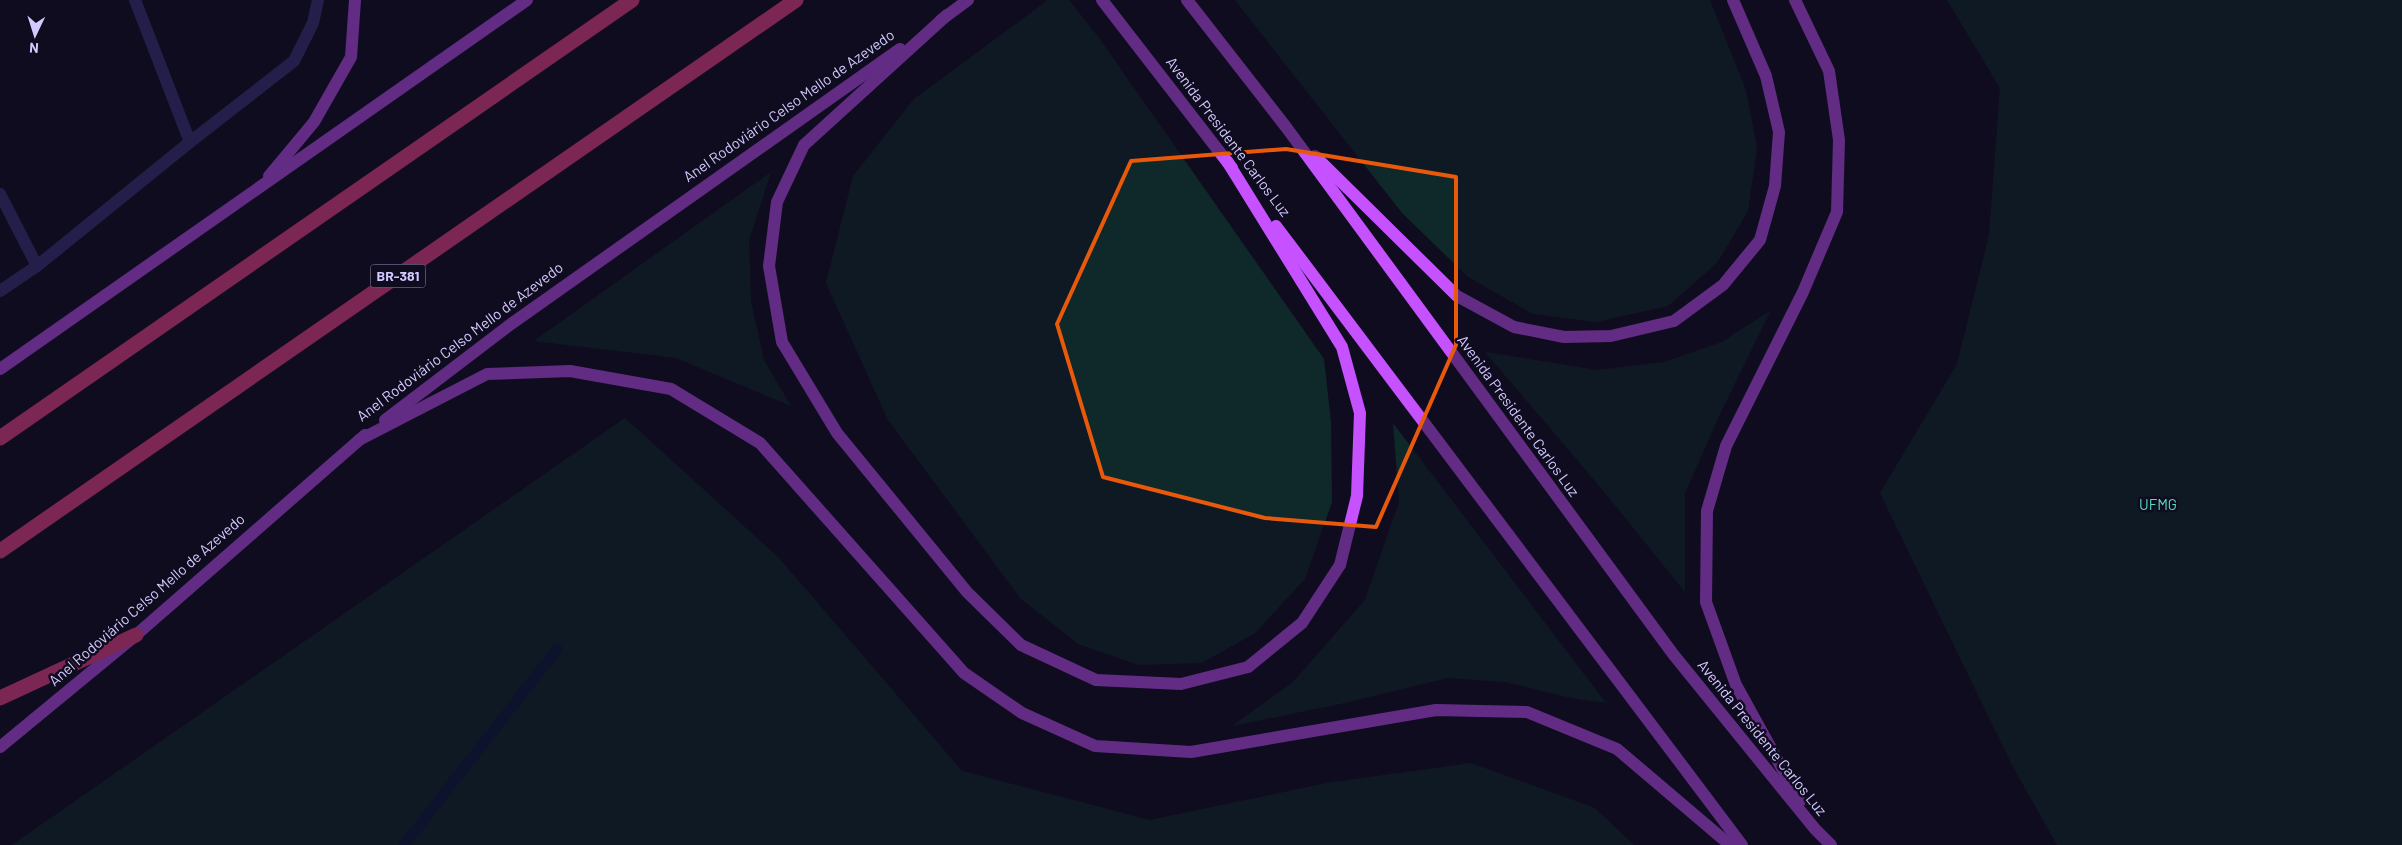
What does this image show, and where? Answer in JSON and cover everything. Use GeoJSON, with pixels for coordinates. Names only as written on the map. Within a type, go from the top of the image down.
{"type":"FeatureCollection","features":[{"type":"Feature","properties":{"kind":"highway"},"geometry":{"type":"LineString","coordinates":[[0,438],[632,0]]}},
{"type":"Feature","properties":{"kind":"highway","name":"BR-381"},"geometry":{"type":"LineString","coordinates":[[0,551],[796,0]]}},
{"type":"Feature","properties":{"kind":"highway"},"geometry":{"type":"LineString","coordinates":[[0,698],[136,635]]}},
{"type":"Feature","properties":{"kind":"main road"},"geometry":{"type":"LineString","coordinates":[[259,189],[314,122],[351,57],[355,0]]}},
{"type":"Feature","properties":{"kind":"main road"},"geometry":{"type":"LineString","coordinates":[[0,369],[527,0]]}},
{"type":"Feature","properties":{"kind":"main road","name":"Anel Rodoviário Celso Mello de Azevedo"},"geometry":{"type":"LineString","coordinates":[[0,746],[136,635],[359,440],[511,324],[968,0]]}},
{"type":"Feature","properties":{"kind":"main road","name":"Avenida Presidente Carlos Luz"},"geometry":{"type":"LineString","coordinates":[[1102,0],[1227,161],[1742,845]]}},
{"type":"Feature","properties":{"kind":"main road","name":"Avenida Presidente Carlos Luz"},"geometry":{"type":"LineString","coordinates":[[1186,0],[1286,127],[1673,654],[1815,829],[1831,845]]}},
{"type":"Feature","properties":{"kind":"main road"},"geometry":{"type":"LineString","coordinates":[[1286,127],[1457,296],[1514,327],[1564,336],[1611,336],[1674,321],[1723,285],[1760,240],[1775,186],[1779,132],[1766,76],[1733,0]]}},
{"type":"Feature","properties":{"kind":"main road"},"geometry":{"type":"LineString","coordinates":[[1795,0],[1829,71],[1839,140],[1838,212],[1803,292],[1726,446],[1707,511],[1706,602],[1736,685],[1815,829]]}},
{"type":"Feature","properties":{"kind":"main road"},"geometry":{"type":"LineString","coordinates":[[947,15],[804,145],[777,202],[769,266],[782,342],[837,433],[968,592],[1021,645],[1096,680],[1181,684],[1248,667],[1302,623],[1340,565],[1357,496],[1360,413],[1342,347],[1227,161]]}},
{"type":"Feature","properties":{"kind":"main road"},"geometry":{"type":"LineString","coordinates":[[359,440],[487,374],[570,371],[671,389],[760,443],[964,673],[1022,713],[1095,746],[1191,752],[1436,710],[1527,712],[1617,749],[1730,845]]}},
{"type":"Feature","properties":{"kind":"lane"},"geometry":{"type":"LineString","coordinates":[[134,0],[190,142]]}},
{"type":"Feature","properties":{"kind":"lane"},"geometry":{"type":"LineString","coordinates":[[0,291],[37,266],[190,142],[294,61],[313,23],[318,0]]}},
{"type":"Feature","properties":{"kind":"lane"},"geometry":{"type":"LineString","coordinates":[[0,194],[9,215],[37,266]]}},
{"type":"Feature","properties":{"kind":"highlighted area"},"geometry":{"type":"Polygon","coordinates":[[[1286,149],[1456,177],[1456,345],[1376,527],[1265,518],[1103,477],[1057,324],[1131,161],[1286,149]]]}},
{"type":"Feature","properties":{"kind":"green space"},"geometry":{"type":"Polygon","coordinates":[[[1048,0],[1069,0],[1099,38],[1324,359],[1331,422],[1332,502],[1305,579],[1255,633],[1202,663],[1139,665],[1078,644],[1021,599],[888,420],[826,283],[853,176],[914,99],[1048,0]]]}},
{"type":"Feature","properties":{"kind":"green space"},"geometry":{"type":"Polygon","coordinates":[[[1235,0],[1710,0],[1746,90],[1757,148],[1748,211],[1717,263],[1668,306],[1596,322],[1533,314],[1468,277],[1402,213],[1235,0]]]}},
{"type":"Feature","properties":{"kind":"green space","name":"UFMG"},"geometry":{"type":"Polygon","coordinates":[[[1947,0],[2402,0],[2402,845],[2057,845],[2012,765],[1880,493],[1957,364],[1989,235],[2000,88],[1947,0]]]}},
{"type":"Feature","properties":{"kind":"green space"},"geometry":{"type":"Polygon","coordinates":[[[771,172],[749,240],[751,301],[764,360],[791,406],[676,358],[534,341],[771,172]]]}},
{"type":"Feature","properties":{"kind":"green space"},"geometry":{"type":"Polygon","coordinates":[[[1771,310],[1721,412],[1685,493],[1685,592],[1601,488],[1485,352],[1598,370],[1664,362],[1722,342],[1771,310]]]}},
{"type":"Feature","properties":{"kind":"green space"},"geometry":{"type":"Polygon","coordinates":[[[625,418],[779,558],[962,771],[1150,820],[1327,783],[1471,763],[1595,808],[1634,845],[12,845],[625,418]]]}},
{"type":"Feature","properties":{"kind":"green space"},"geometry":{"type":"Polygon","coordinates":[[[1393,423],[1606,703],[1571,698],[1505,682],[1448,678],[1340,704],[1232,726],[1293,682],[1365,600],[1399,502],[1393,423]]]}},
{"type":"Feature","properties":{"kind":"waterway"},"geometry":{"type":"LineString","coordinates":[[404,845],[557,649]]}}]}
